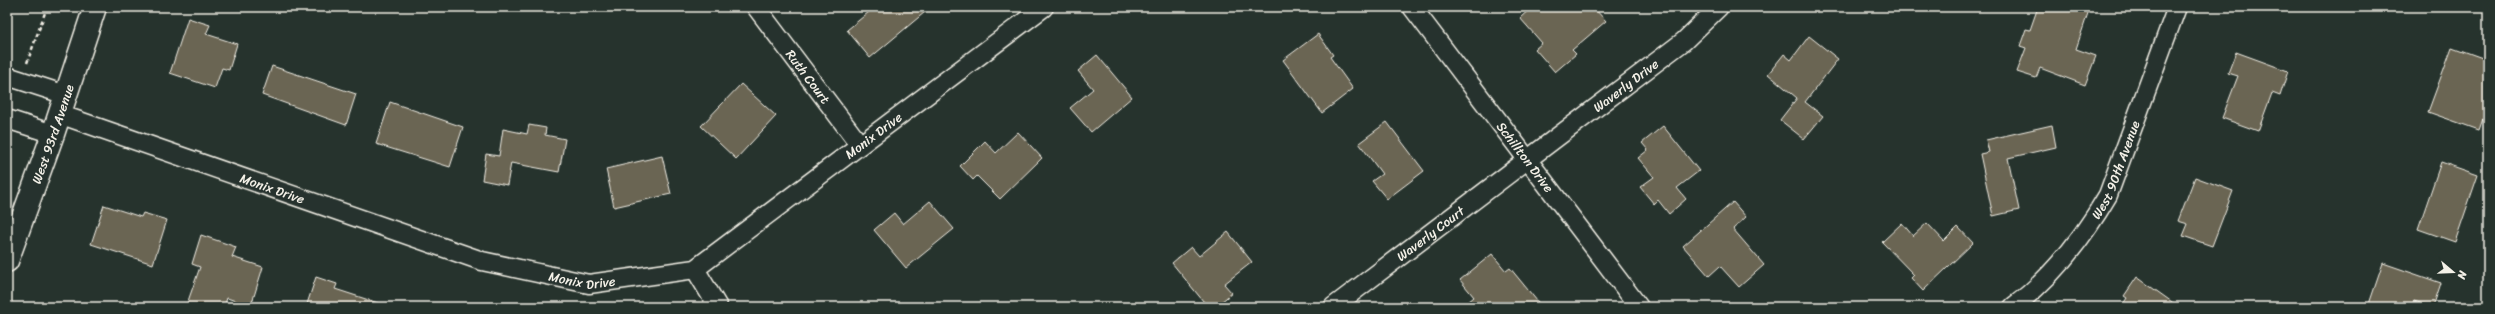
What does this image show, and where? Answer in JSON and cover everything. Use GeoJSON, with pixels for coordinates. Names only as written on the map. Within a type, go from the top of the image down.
{"type":"FeatureCollection","features":[{"type":"Feature","properties":{"kind":"street","name":"West 93rd Avenue"},"geometry":{"type":"LineString","coordinates":[[7,261],[95,7]]}},
{"type":"Feature","properties":{"kind":"street","name":"Ruth Court"},"geometry":{"type":"LineString","coordinates":[[756,7],[860,145]]}},
{"type":"Feature","properties":{"kind":"street","name":"Monix Drive"},"geometry":{"type":"LineString","coordinates":[[59,114],[482,261],[589,284],[696,269],[1044,7]]}},
{"type":"Feature","properties":{"kind":"street","name":"Schillton Drive"},"geometry":{"type":"LineString","coordinates":[[1412,7],[1639,307]]}},
{"type":"Feature","properties":{"kind":"street","name":"Waverly Drive"},"geometry":{"type":"LineString","coordinates":[[1529,160],[1684,41],[1719,7]]}},
{"type":"Feature","properties":{"kind":"street","name":"West 90th Avenue"},"geometry":{"type":"LineString","coordinates":[[2013,307],[2028,295],[2059,264],[2093,220],[2108,195],[2177,7]]}},
{"type":"Feature","properties":{"kind":"street"},"geometry":{"type":"LineString","coordinates":[[7,76],[59,114]]}},
{"type":"Feature","properties":{"kind":"street"},"geometry":{"type":"LineString","coordinates":[[7,119],[59,114]]}},
{"type":"Feature","properties":{"kind":"street","name":"Waverly Court"},"geometry":{"type":"LineString","coordinates":[[1333,307],[1529,160]]}},
{"type":"Feature","properties":{"kind":"street"},"geometry":{"type":"LineString","coordinates":[[696,269],[718,307]]}},
{"type":"Feature","properties":{"kind":"building"},"geometry":{"type":"Polygon","coordinates":[[[875,7],[931,7],[870,58],[847,30],[875,7]]]}},
{"type":"Feature","properties":{"kind":"building"},"geometry":{"type":"Polygon","coordinates":[[[1532,7],[1593,7],[1606,21],[1572,50],[1576,54],[1555,72],[1535,49],[1542,43],[1520,18],[1532,7]]]}},
{"type":"Feature","properties":{"kind":"building"},"geometry":{"type":"Polygon","coordinates":[[[2038,7],[2090,7],[2076,49],[2096,56],[2085,85],[2040,68],[2036,78],[2017,72],[2026,48],[2020,46],[2026,29],[2030,30],[2038,7]]]}},
{"type":"Feature","properties":{"kind":"building"},"geometry":{"type":"Polygon","coordinates":[[[188,18],[210,25],[206,34],[237,44],[229,70],[222,68],[215,88],[170,73],[188,18]]]}},
{"type":"Feature","properties":{"kind":"building"},"geometry":{"type":"Polygon","coordinates":[[[1318,34],[1333,55],[1330,57],[1353,89],[1322,113],[1283,60],[1318,34]]]}},
{"type":"Feature","properties":{"kind":"building"},"geometry":{"type":"Polygon","coordinates":[[[1809,36],[1838,59],[1805,102],[1823,116],[1804,139],[1780,120],[1797,98],[1768,74],[1784,54],[1791,60],[1809,36]]]}},
{"type":"Feature","properties":{"kind":"building"},"geometry":{"type":"Polygon","coordinates":[[[2452,47],[2488,60],[2488,105],[2479,130],[2428,112],[2452,47]]]}},
{"type":"Feature","properties":{"kind":"building"},"geometry":{"type":"Polygon","coordinates":[[[2236,52],[2288,71],[2280,96],[2272,93],[2258,131],[2222,118],[2238,76],[2228,73],[2236,52]]]}},
{"type":"Feature","properties":{"kind":"building"},"geometry":{"type":"Polygon","coordinates":[[[1097,55],[1132,97],[1091,132],[1070,108],[1093,89],[1078,71],[1097,55]]]}},
{"type":"Feature","properties":{"kind":"building"},"geometry":{"type":"Polygon","coordinates":[[[272,66],[356,94],[346,125],[262,95],[272,66]]]}},
{"type":"Feature","properties":{"kind":"building"},"geometry":{"type":"Polygon","coordinates":[[[741,84],[776,116],[736,159],[701,126],[741,84]]]}},
{"type":"Feature","properties":{"kind":"building"},"geometry":{"type":"Polygon","coordinates":[[[390,102],[463,127],[450,167],[376,144],[390,102]]]}},
{"type":"Feature","properties":{"kind":"building"},"geometry":{"type":"Polygon","coordinates":[[[1387,122],[1424,171],[1387,199],[1372,181],[1382,174],[1359,143],[1387,122]]]}},
{"type":"Feature","properties":{"kind":"building"},"geometry":{"type":"Polygon","coordinates":[[[529,125],[546,128],[545,135],[565,139],[559,172],[511,163],[507,185],[482,180],[486,154],[499,156],[503,129],[527,134],[529,125]]]}},
{"type":"Feature","properties":{"kind":"building"},"geometry":{"type":"Polygon","coordinates":[[[2052,125],[2056,147],[2008,158],[2019,210],[1993,216],[1980,154],[1989,152],[1986,140],[2052,125]]]}},
{"type":"Feature","properties":{"kind":"building"},"geometry":{"type":"Polygon","coordinates":[[[1663,126],[1699,171],[1677,188],[1686,199],[1669,214],[1658,200],[1654,204],[1640,187],[1654,177],[1638,158],[1648,150],[1642,143],[1663,126]]]}},
{"type":"Feature","properties":{"kind":"building"},"geometry":{"type":"Polygon","coordinates":[[[1018,132],[1042,158],[1000,199],[977,176],[973,180],[960,166],[985,141],[996,153],[1018,132]]]}},
{"type":"Feature","properties":{"kind":"building"},"geometry":{"type":"Polygon","coordinates":[[[662,156],[671,194],[614,207],[606,169],[662,156]]]}},
{"type":"Feature","properties":{"kind":"building"},"geometry":{"type":"Polygon","coordinates":[[[2441,162],[2478,175],[2455,242],[2418,229],[2441,162]]]}},
{"type":"Feature","properties":{"kind":"building"},"geometry":{"type":"Polygon","coordinates":[[[2195,177],[2233,191],[2212,246],[2183,236],[2188,224],[2178,221],[2195,177]]]}},
{"type":"Feature","properties":{"kind":"building"},"geometry":{"type":"Polygon","coordinates":[[[930,201],[954,229],[906,268],[874,230],[894,213],[903,224],[930,201]]]}},
{"type":"Feature","properties":{"kind":"building"},"geometry":{"type":"Polygon","coordinates":[[[1733,202],[1746,217],[1733,229],[1764,265],[1739,287],[1720,266],[1709,276],[1683,246],[1733,202]]]}},
{"type":"Feature","properties":{"kind":"building"},"geometry":{"type":"Polygon","coordinates":[[[104,205],[141,217],[143,213],[167,220],[153,264],[91,244],[104,205]]]}},
{"type":"Feature","properties":{"kind":"building"},"geometry":{"type":"Polygon","coordinates":[[[1902,223],[1913,236],[1927,223],[1944,241],[1958,227],[1973,243],[1923,291],[1911,278],[1914,275],[1882,242],[1902,223]]]}},
{"type":"Feature","properties":{"kind":"building"},"geometry":{"type":"Polygon","coordinates":[[[1228,232],[1252,262],[1224,284],[1232,293],[1215,307],[1208,307],[1172,263],[1191,247],[1199,256],[1228,232]]]}},
{"type":"Feature","properties":{"kind":"building"},"geometry":{"type":"Polygon","coordinates":[[[201,235],[236,247],[232,257],[263,267],[251,306],[227,298],[224,307],[197,307],[187,304],[200,267],[192,264],[201,235]]]}},
{"type":"Feature","properties":{"kind":"building"},"geometry":{"type":"Polygon","coordinates":[[[1492,254],[1506,271],[1510,268],[1542,307],[1462,307],[1474,297],[1460,280],[1492,254]]]}},
{"type":"Feature","properties":{"kind":"building"},"geometry":{"type":"Polygon","coordinates":[[[2383,263],[2441,283],[2433,307],[2414,301],[2412,307],[2368,307],[2383,263]]]}},
{"type":"Feature","properties":{"kind":"building"},"geometry":{"type":"Polygon","coordinates":[[[316,277],[337,284],[335,289],[378,303],[378,307],[306,307],[316,277]]]}},
{"type":"Feature","properties":{"kind":"building"},"geometry":{"type":"Polygon","coordinates":[[[2137,277],[2179,307],[2121,307],[2127,298],[2124,296],[2137,277]]]}}]}
